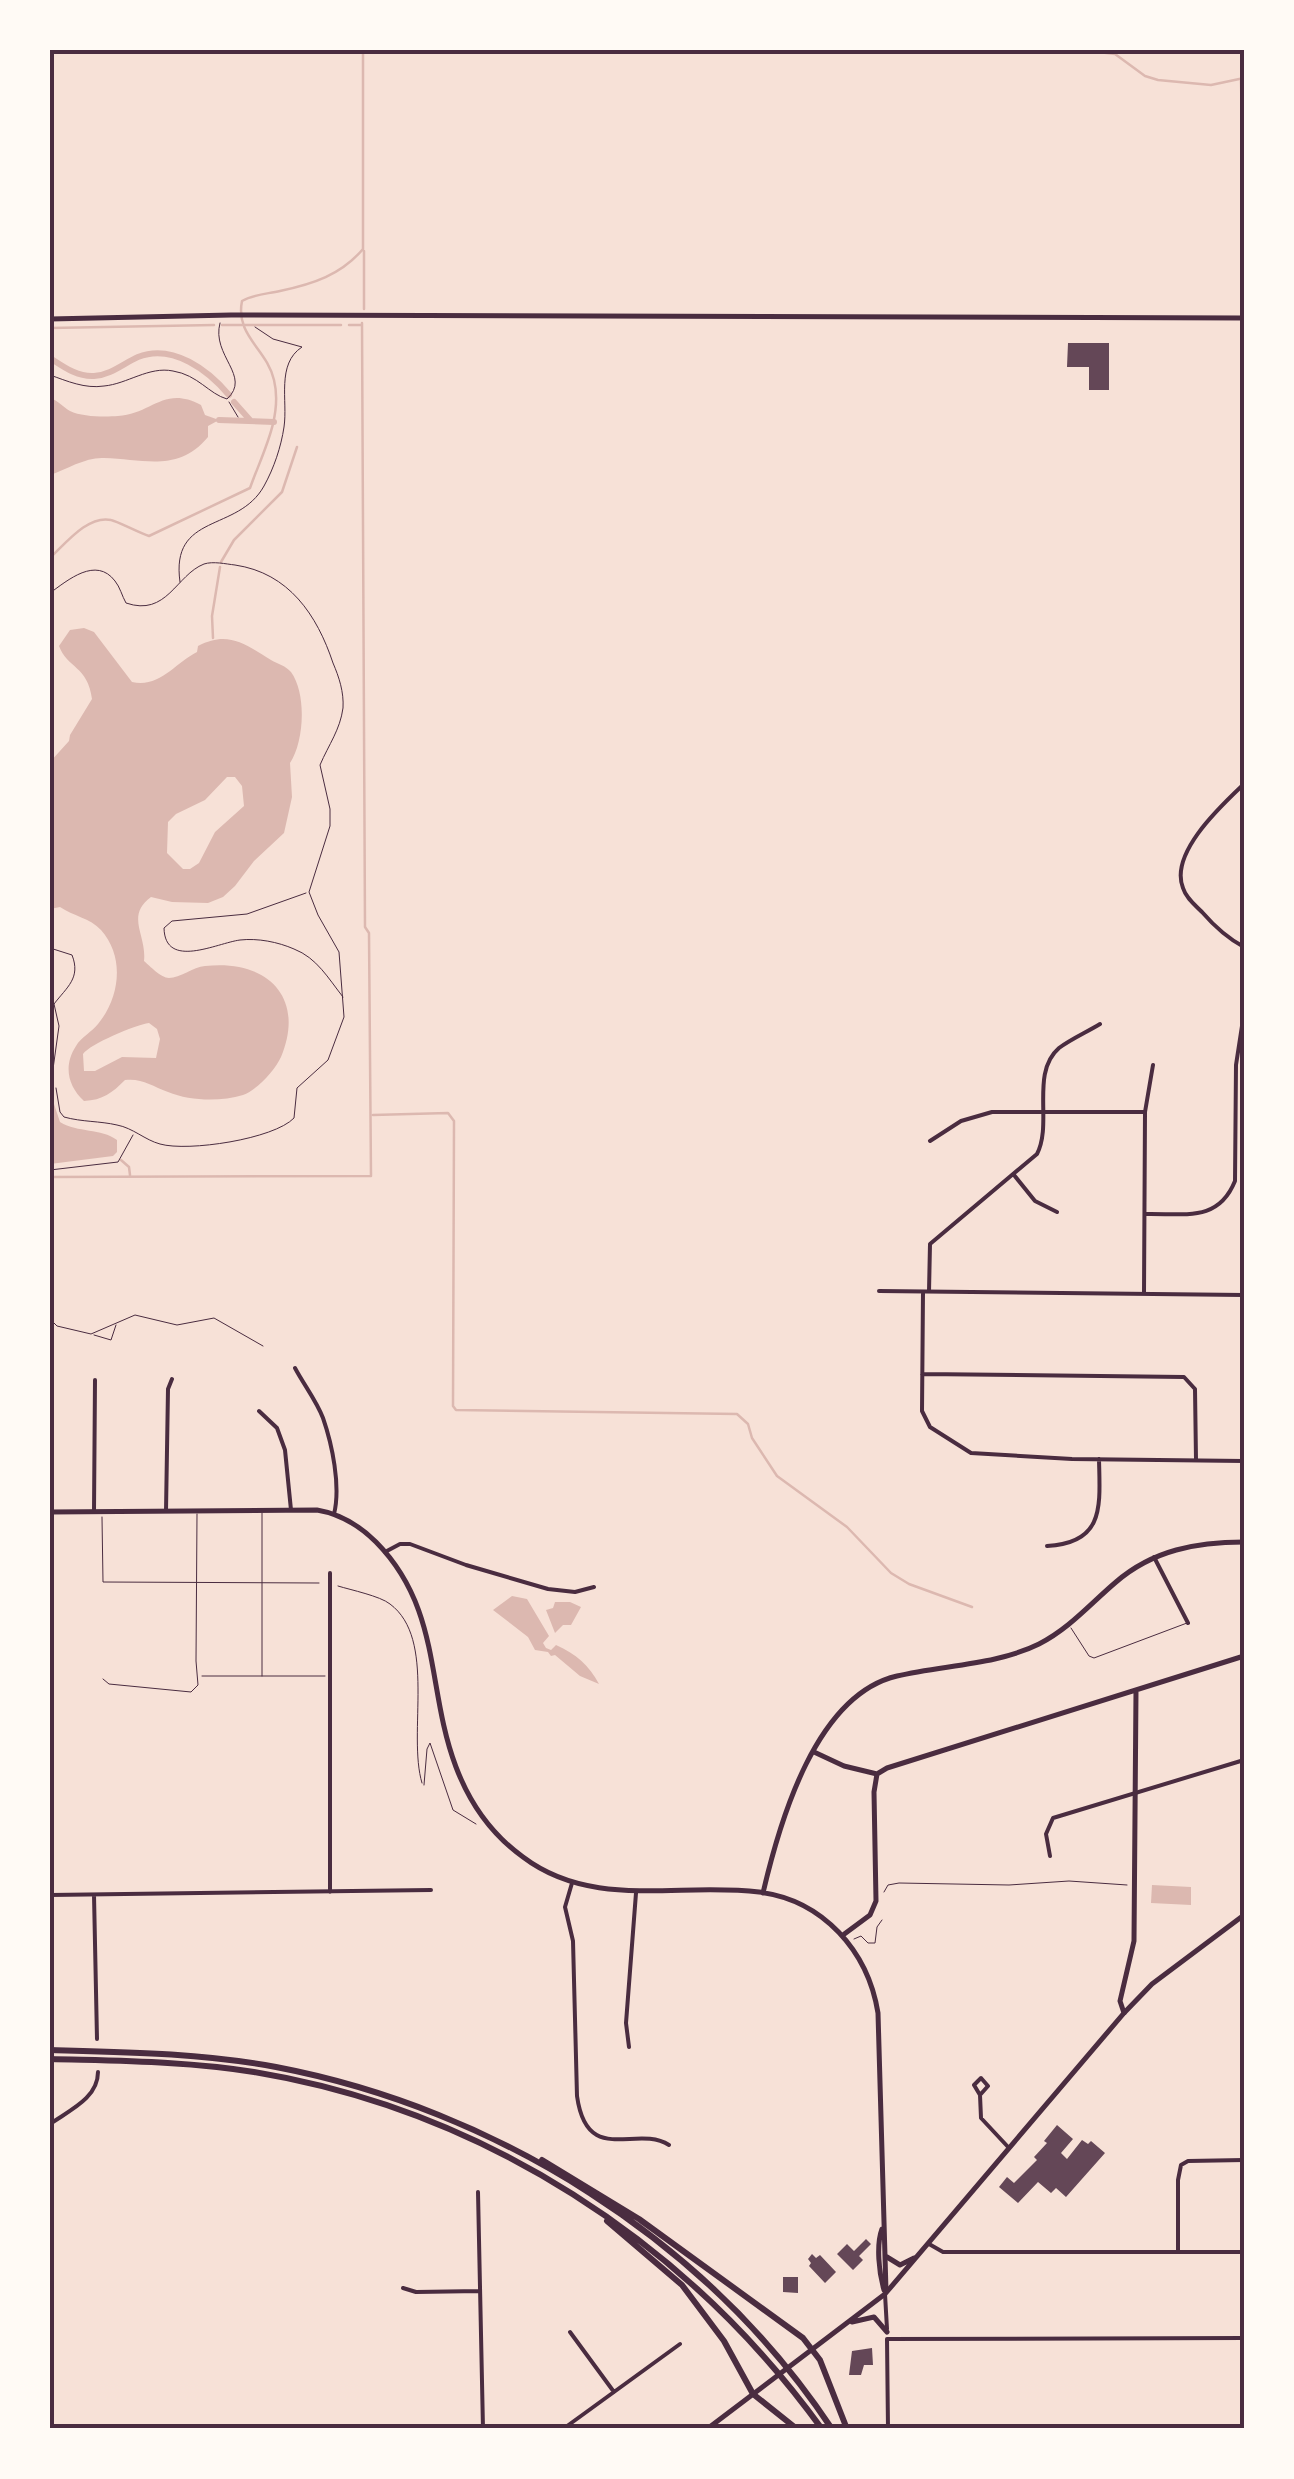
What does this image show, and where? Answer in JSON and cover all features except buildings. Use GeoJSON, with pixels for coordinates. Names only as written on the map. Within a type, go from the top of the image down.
{"type":"FeatureCollection","features":[{"type":"Feature","properties":{"kind":"highway"},"geometry":{"type":"LineString","coordinates":[[50,2050],[183,2054],[276,2068],[378,2093],[443,2116],[544,2161],[610,2199],[803,2338],[809,2352],[820,2360],[847,2429]]}},
{"type":"Feature","properties":{"kind":"highway"},"geometry":{"type":"LineString","coordinates":[[50,2059],[181,2063],[312,2084],[440,2125],[504,2154],[571,2192],[632,2234],[711,2301],[772,2365],[822,2429]]}},
{"type":"Feature","properties":{"kind":"highway"},"geometry":{"type":"LineString","coordinates":[[507,2145],[603,2202],[693,2272],[767,2346],[832,2429]]}},
{"type":"Feature","properties":{"kind":"highway"},"geometry":{"type":"LineString","coordinates":[[571,2192],[682,2285],[724,2341],[754,2394],[797,2429]]}},
{"type":"Feature","properties":{"kind":"street"},"geometry":{"type":"LineString","coordinates":[[50,320],[231,314],[1244,318]]}},
{"type":"Feature","properties":{"kind":"street"},"geometry":{"type":"LineString","coordinates":[[1244,784],[1200,829],[1190,847],[1181,880],[1188,897],[1208,919],[1244,947]]}},
{"type":"Feature","properties":{"kind":"street"},"geometry":{"type":"LineString","coordinates":[[1145,1214],[1207,1212],[1226,1200],[1231,1190],[1235,1180],[1236,1065],[1244,1013]]}},
{"type":"Feature","properties":{"kind":"street"},"geometry":{"type":"LineString","coordinates":[[1100,1024],[1060,1048],[1050,1059],[1045,1080],[1044,1134],[1037,1154],[935,1237],[928,1252],[922,1374],[924,1420],[971,1452],[1244,1461]]}},
{"type":"Feature","properties":{"kind":"street"},"geometry":{"type":"LineString","coordinates":[[1144,1293],[1145,1112],[1152,1065]]}},
{"type":"Feature","properties":{"kind":"street"},"geometry":{"type":"LineString","coordinates":[[930,1141],[977,1114],[1145,1112]]}},
{"type":"Feature","properties":{"kind":"street"},"geometry":{"type":"LineString","coordinates":[[1014,1175],[1036,1202],[1057,1212]]}},
{"type":"Feature","properties":{"kind":"street"},"geometry":{"type":"LineString","coordinates":[[879,1291],[1244,1295]]}},
{"type":"Feature","properties":{"kind":"street"},"geometry":{"type":"LineString","coordinates":[[295,1368],[322,1416],[329,1441],[337,1502],[334,1514]]}},
{"type":"Feature","properties":{"kind":"street"},"geometry":{"type":"LineString","coordinates":[[922,1374],[1184,1378],[1196,1388],[1196,1460]]}},
{"type":"Feature","properties":{"kind":"street"},"geometry":{"type":"LineString","coordinates":[[94,1512],[95,1380]]}},
{"type":"Feature","properties":{"kind":"street"},"geometry":{"type":"LineString","coordinates":[[166,1511],[168,1390],[172,1380]]}},
{"type":"Feature","properties":{"kind":"street"},"geometry":{"type":"LineString","coordinates":[[259,1411],[277,1428],[284,1450],[291,1510]]}},
{"type":"Feature","properties":{"kind":"street"},"geometry":{"type":"LineString","coordinates":[[1047,1546],[1069,1544],[1095,1522],[1100,1459]]}},
{"type":"Feature","properties":{"kind":"street"},"geometry":{"type":"LineString","coordinates":[[50,1512],[291,1510],[334,1514],[362,1529],[386,1552],[409,1586],[429,1638],[454,1764],[471,1802],[522,1857],[572,1882],[636,1892],[763,1893],[808,1908],[843,1936],[869,1976],[880,2030],[888,2429]]}},
{"type":"Feature","properties":{"kind":"street"},"geometry":{"type":"LineString","coordinates":[[763,1893],[779,1833],[814,1752],[835,1715],[850,1699],[897,1676],[1024,1650],[1070,1625],[1117,1581],[1154,1557],[1193,1545],[1244,1542]]}},
{"type":"Feature","properties":{"kind":"street"},"geometry":{"type":"LineString","coordinates":[[386,1552],[400,1544],[410,1544],[548,1589],[575,1592],[594,1587]]}},
{"type":"Feature","properties":{"kind":"street"},"geometry":{"type":"LineString","coordinates":[[1154,1557],[1188,1622]]}},
{"type":"Feature","properties":{"kind":"street"},"geometry":{"type":"LineString","coordinates":[[330,1573],[330,1892]]}},
{"type":"Feature","properties":{"kind":"street"},"geometry":{"type":"LineString","coordinates":[[814,1752],[844,1766],[876,1774],[1244,1656]]}},
{"type":"Feature","properties":{"kind":"street"},"geometry":{"type":"LineString","coordinates":[[1124,2013],[1119,2004],[1133,1948],[1136,1691]]}},
{"type":"Feature","properties":{"kind":"street"},"geometry":{"type":"LineString","coordinates":[[1050,1856],[1046,1834],[1053,1818],[1244,1760]]}},
{"type":"Feature","properties":{"kind":"street"},"geometry":{"type":"LineString","coordinates":[[843,1936],[870,1915],[876,1901],[876,1774]]}},
{"type":"Feature","properties":{"kind":"street"},"geometry":{"type":"LineString","coordinates":[[572,1882],[566,1914],[573,1941],[581,2113],[590,2127],[608,2139],[624,2142],[648,2138],[668,2145]]}},
{"type":"Feature","properties":{"kind":"street"},"geometry":{"type":"LineString","coordinates":[[50,1895],[431,1890]]}},
{"type":"Feature","properties":{"kind":"street"},"geometry":{"type":"LineString","coordinates":[[629,2048],[626,2023],[636,1892]]}},
{"type":"Feature","properties":{"kind":"street"},"geometry":{"type":"LineString","coordinates":[[94,1895],[97,2039]]}},
{"type":"Feature","properties":{"kind":"street"},"geometry":{"type":"LineString","coordinates":[[706,2429],[886,2294],[1124,2013],[1152,1984],[1244,1915]]}},
{"type":"Feature","properties":{"kind":"street"},"geometry":{"type":"LineString","coordinates":[[50,2124],[93,2093],[98,2072]]}},
{"type":"Feature","properties":{"kind":"street"},"geometry":{"type":"LineString","coordinates":[[980,2096],[985,2126],[1009,2148]]}},
{"type":"Feature","properties":{"kind":"street"},"geometry":{"type":"LineString","coordinates":[[1178,2252],[1181,2164],[1244,2160]]}},
{"type":"Feature","properties":{"kind":"street"},"geometry":{"type":"LineString","coordinates":[[478,2192],[483,2429]]}},
{"type":"Feature","properties":{"kind":"street"},"geometry":{"type":"LineString","coordinates":[[882,2229],[879,2250],[886,2294]]}},
{"type":"Feature","properties":{"kind":"street"},"geometry":{"type":"LineString","coordinates":[[929,2244],[943,2252],[1244,2252]]}},
{"type":"Feature","properties":{"kind":"street"},"geometry":{"type":"LineString","coordinates":[[887,2257],[900,2266],[921,2254]]}},
{"type":"Feature","properties":{"kind":"street"},"geometry":{"type":"LineString","coordinates":[[403,2288],[416,2292],[480,2291]]}},
{"type":"Feature","properties":{"kind":"street"},"geometry":{"type":"LineString","coordinates":[[849,2323],[874,2317],[887,2336]]}},
{"type":"Feature","properties":{"kind":"street"},"geometry":{"type":"LineString","coordinates":[[570,2332],[614,2392]]}},
{"type":"Feature","properties":{"kind":"street"},"geometry":{"type":"LineString","coordinates":[[887,2336],[1244,2338]]}},
{"type":"Feature","properties":{"kind":"street"},"geometry":{"type":"LineString","coordinates":[[564,2429],[680,2344]]}},
{"type":"Feature","properties":{"kind":"lane"},"geometry":{"type":"LineString","coordinates":[[262,1510],[262,1676]]}},
{"type":"Feature","properties":{"kind":"lane"},"geometry":{"type":"LineString","coordinates":[[103,1679],[109,1684],[190,1692],[198,1686],[197,1511]]}},
{"type":"Feature","properties":{"kind":"lane"},"geometry":{"type":"LineString","coordinates":[[102,1512],[103,1582],[319,1583]]}},
{"type":"Feature","properties":{"kind":"lane"},"geometry":{"type":"LineString","coordinates":[[1070,1625],[1094,1658],[1188,1622]]}},
{"type":"Feature","properties":{"kind":"lane"},"geometry":{"type":"LineString","coordinates":[[199,1676],[329,1676]]}},
{"type":"Feature","properties":{"kind":"path"},"geometry":{"type":"LineString","coordinates":[[220,315],[218,346],[236,382],[236,390],[227,400]]}},
{"type":"Feature","properties":{"kind":"path"},"geometry":{"type":"LineString","coordinates":[[255,327],[273,339],[307,347]]}},
{"type":"Feature","properties":{"kind":"path"},"geometry":{"type":"LineString","coordinates":[[180,586],[178,560],[185,541],[248,505],[266,482],[281,444],[287,366],[302,347]]}},
{"type":"Feature","properties":{"kind":"path"},"geometry":{"type":"LineString","coordinates":[[50,375],[76,384],[105,386],[149,372],[171,370],[196,378],[227,400],[238,417]]}},
{"type":"Feature","properties":{"kind":"path"},"geometry":{"type":"LineString","coordinates":[[50,593],[90,570],[112,577],[126,603],[136,606],[164,598],[207,563],[237,565],[268,575],[310,611],[328,646],[343,702],[338,733],[320,764],[330,826],[309,892],[338,952],[344,1017],[337,1044],[322,1068],[298,1088],[296,1111],[287,1126],[219,1145],[172,1146],[111,1124],[96,1125],[64,1117],[56,1088]]}},
{"type":"Feature","properties":{"kind":"path"},"geometry":{"type":"LineString","coordinates":[[309,892],[248,914],[172,921],[164,928],[164,938],[175,950],[186,953],[241,940],[288,946],[318,964],[343,997]]}},
{"type":"Feature","properties":{"kind":"path"},"geometry":{"type":"LineString","coordinates":[[50,948],[72,955]]}},
{"type":"Feature","properties":{"kind":"path"},"geometry":{"type":"LineString","coordinates":[[53,1070],[58,1026],[54,1004],[74,978],[72,955],[76,948]]}},
{"type":"Feature","properties":{"kind":"path"},"geometry":{"type":"LineString","coordinates":[[50,1170],[118,1162],[135,1132]]}},
{"type":"Feature","properties":{"kind":"path"},"geometry":{"type":"LineString","coordinates":[[91,1334],[134,1315],[177,1325],[214,1318],[263,1346]]}},
{"type":"Feature","properties":{"kind":"path"},"geometry":{"type":"LineString","coordinates":[[50,1319],[58,1326],[110,1340],[117,1324]]}},
{"type":"Feature","properties":{"kind":"path"},"geometry":{"type":"LineString","coordinates":[[330,1583],[384,1601],[404,1623],[414,1649],[416,1756],[422,1783],[426,1784],[426,1749],[430,1743],[453,1810],[466,1820],[479,1823]]}},
{"type":"Feature","properties":{"kind":"path"},"geometry":{"type":"LineString","coordinates":[[882,1894],[888,1885],[899,1883],[1068,1881],[1135,1886]]}},
{"type":"Feature","properties":{"kind":"path"},"geometry":{"type":"LineString","coordinates":[[855,1938],[862,1936],[868,1943],[876,1944],[877,1926],[882,1920]]}},
{"type":"Feature","properties":{"kind":"shaded area"},"geometry":{"type":"Polygon","coordinates":[[[50,398],[75,413],[107,416],[130,414],[177,398],[201,405],[205,415],[219,420],[208,426],[208,437],[185,456],[160,461],[97,458],[50,475],[50,398]]]}},
{"type":"Feature","properties":{"kind":"shaded area"},"geometry":{"type":"Polygon","coordinates":[[[84,628],[94,632],[132,682],[159,678],[197,652],[198,646],[218,639],[236,641],[253,649],[287,668],[296,681],[302,718],[290,763],[292,797],[284,833],[223,897],[208,903],[151,897],[139,911],[144,961],[163,976],[173,978],[196,968],[227,965],[263,976],[276,986],[284,1000],[287,1036],[281,1057],[265,1079],[243,1095],[195,1099],[125,1080],[102,1097],[84,1101],[71,1082],[72,1053],[105,1013],[117,977],[114,952],[101,930],[60,907],[50,909],[50,762],[69,741],[92,699],[86,680],[59,646],[70,630],[84,628]],[[227,777],[205,800],[168,822],[167,853],[183,869],[199,863],[215,832],[244,806],[242,786],[235,777],[227,777]],[[149,1023],[87,1050],[83,1054],[84,1071],[95,1071],[122,1057],[156,1058],[160,1039],[157,1029],[149,1023]]]}},
{"type":"Feature","properties":{"kind":"shaded area"},"geometry":{"type":"Polygon","coordinates":[[[50,1092],[60,1122],[111,1136],[117,1140],[117,1152],[113,1156],[50,1164],[50,1092]]]}},
{"type":"Feature","properties":{"kind":"shaded area"},"geometry":{"type":"Polygon","coordinates":[[[512,1596],[527,1599],[549,1636],[543,1643],[546,1648],[551,1650],[556,1645],[576,1656],[599,1684],[580,1676],[555,1655],[535,1650],[528,1637],[493,1610],[512,1596]]]}},
{"type":"Feature","properties":{"kind":"shaded area"},"geometry":{"type":"Polygon","coordinates":[[[555,1602],[581,1607],[571,1625],[563,1625],[555,1633],[546,1610],[553,1608],[555,1602]]]}},
{"type":"Feature","properties":{"kind":"shaded area"},"geometry":{"type":"Polygon","coordinates":[[[1152,1885],[1191,1887],[1191,1905],[1151,1903],[1152,1885]]]}},
{"type":"Feature","properties":{"kind":"waterway"},"geometry":{"type":"LineString","coordinates":[[50,558],[94,522],[111,520],[149,536],[250,488],[270,435],[276,394],[270,369],[243,324],[242,301],[326,277],[363,249],[363,50]]}},
{"type":"Feature","properties":{"kind":"waterway"},"geometry":{"type":"LineString","coordinates":[[1081,50],[1115,54],[1145,76],[1158,80],[1211,85],[1244,78]]}},
{"type":"Feature","properties":{"kind":"waterway"},"geometry":{"type":"LineString","coordinates":[[1241,81],[1244,230]]}},
{"type":"Feature","properties":{"kind":"waterway"},"geometry":{"type":"LineString","coordinates":[[364,251],[364,309]]}},
{"type":"Feature","properties":{"kind":"waterway"},"geometry":{"type":"LineString","coordinates":[[50,1177],[371,1176],[369,933],[365,927],[362,323]]}},
{"type":"Feature","properties":{"kind":"waterway"},"geometry":{"type":"LineString","coordinates":[[50,328],[214,325]]}},
{"type":"Feature","properties":{"kind":"waterway"},"geometry":{"type":"LineString","coordinates":[[222,325],[341,325]]}},
{"type":"Feature","properties":{"kind":"waterway"},"geometry":{"type":"LineString","coordinates":[[349,325],[362,325]]}},
{"type":"Feature","properties":{"kind":"waterway"},"geometry":{"type":"LineString","coordinates":[[50,358],[76,373],[94,376],[138,357],[164,354],[201,369],[229,395]]}},
{"type":"Feature","properties":{"kind":"waterway"},"geometry":{"type":"LineString","coordinates":[[234,402],[250,420]]}},
{"type":"Feature","properties":{"kind":"waterway"},"geometry":{"type":"LineString","coordinates":[[219,420],[274,422]]}},
{"type":"Feature","properties":{"kind":"waterway"},"geometry":{"type":"LineString","coordinates":[[221,562],[234,540],[282,492],[297,447]]}},
{"type":"Feature","properties":{"kind":"waterway"},"geometry":{"type":"LineString","coordinates":[[213,638],[212,616],[220,567]]}},
{"type":"Feature","properties":{"kind":"waterway"},"geometry":{"type":"LineString","coordinates":[[373,1115],[448,1113],[454,1121],[456,1410],[737,1414],[748,1424],[752,1438],[777,1476],[847,1527],[891,1573],[909,1584],[972,1607]]}},
{"type":"Feature","properties":{"kind":"waterway"},"geometry":{"type":"LineString","coordinates":[[121,1160],[129,1167],[130,1175]]}}]}
